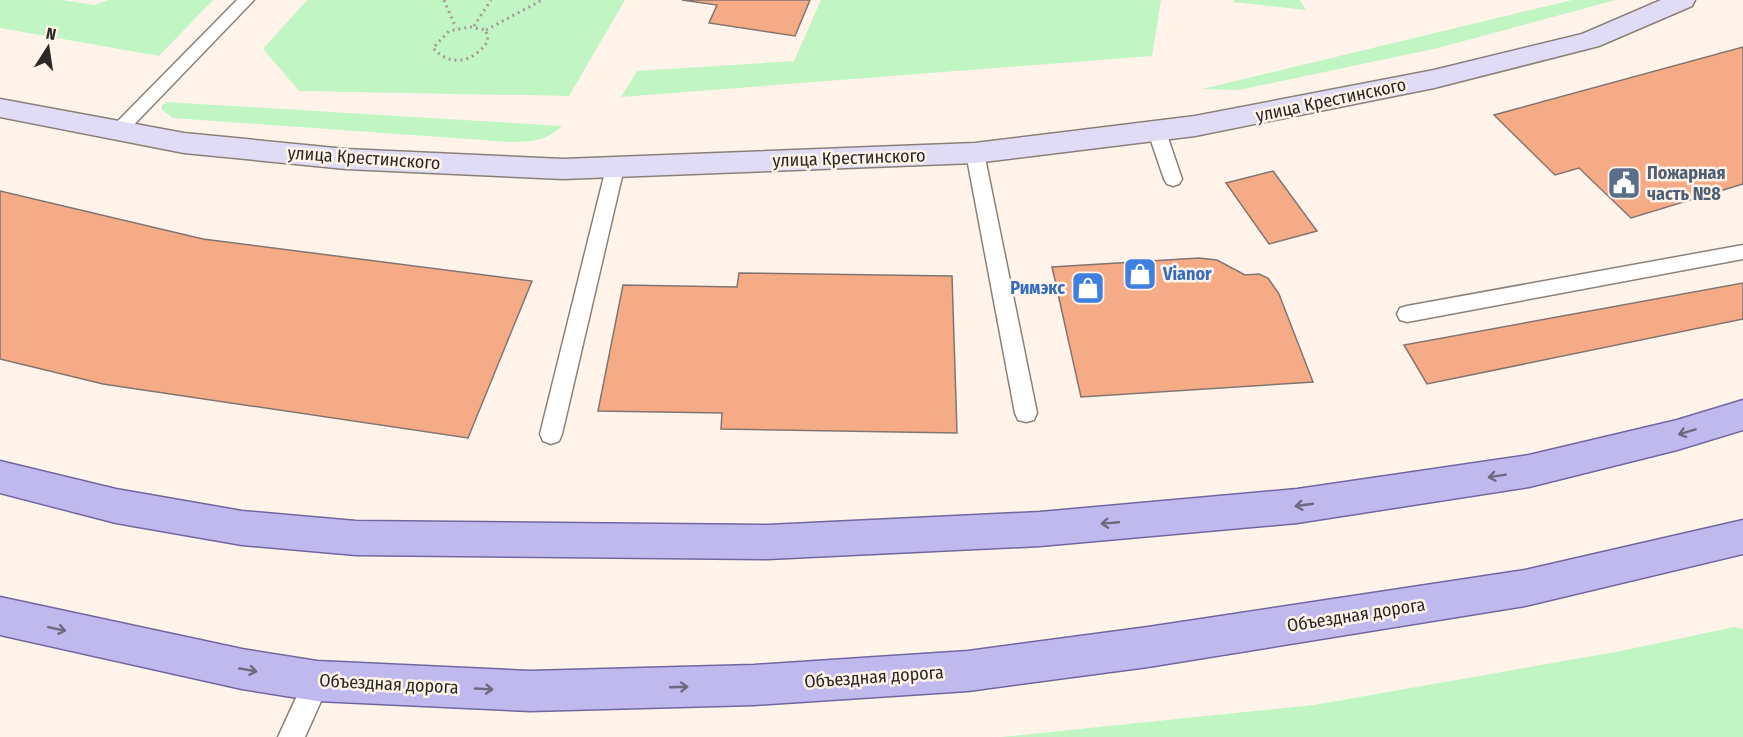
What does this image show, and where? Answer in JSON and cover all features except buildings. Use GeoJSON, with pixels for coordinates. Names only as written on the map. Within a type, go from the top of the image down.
{"type":"FeatureCollection","features":[{"type":"Feature","properties":{"kind":"main road"},"geometry":{"type":"LineString","coordinates":[[0,477],[116,506],[243,528],[356,538],[768,542],[1040,529],[1297,506],[1528,471],[1677,435],[1743,415]]}},
{"type":"Feature","properties":{"kind":"main road","name":"Объездная дорога"},"geometry":{"type":"LineString","coordinates":[[0,616],[242,669],[317,681],[530,692],[754,685],[968,671],[1148,647],[1525,588],[1743,537]]}},
{"type":"Feature","properties":{"kind":"street","name":"улица Крестинского"},"geometry":{"type":"LineString","coordinates":[[0,108],[184,143],[346,159],[563,170],[975,153],[1157,132],[1244,118],[1434,79],[1590,40],[1683,0]]}},
{"type":"Feature","properties":{"kind":"lane"},"geometry":{"type":"LineString","coordinates":[[118,132],[246,0]]}},
{"type":"Feature","properties":{"kind":"lane"},"geometry":{"type":"LineString","coordinates":[[1157,132],[1173,179]]}},
{"type":"Feature","properties":{"kind":"lane"},"geometry":{"type":"LineString","coordinates":[[975,153],[1026,413]]}},
{"type":"Feature","properties":{"kind":"lane"},"geometry":{"type":"LineString","coordinates":[[551,434],[615,168]]}},
{"type":"Feature","properties":{"kind":"lane"},"geometry":{"type":"LineString","coordinates":[[1407,314],[1743,252]]}},
{"type":"Feature","properties":{"kind":"lane"},"geometry":{"type":"LineString","coordinates":[[291,737],[317,681]]}},
{"type":"Feature","properties":{"kind":"path"},"geometry":{"type":"LineString","coordinates":[[444,0],[456,28]]}},
{"type":"Feature","properties":{"kind":"path"},"geometry":{"type":"LineString","coordinates":[[474,26],[491,0]]}},
{"type":"Feature","properties":{"kind":"path"},"geometry":{"type":"LineString","coordinates":[[486,30],[488,41],[483,51],[472,59],[455,61],[440,57],[433,48],[441,35],[456,28],[474,26],[486,30],[542,0]]}},
{"type":"Feature","properties":{"kind":"green space"},"geometry":{"type":"Polygon","coordinates":[[[0,0],[61,0],[95,5],[108,0],[213,0],[159,56],[0,28],[0,0]]]}},
{"type":"Feature","properties":{"kind":"green space"},"geometry":{"type":"Polygon","coordinates":[[[307,0],[625,0],[569,96],[299,91],[263,49],[307,0]]]}},
{"type":"Feature","properties":{"kind":"green space"},"geometry":{"type":"Polygon","coordinates":[[[821,0],[1161,0],[1152,56],[621,97],[637,71],[794,61],[821,0]]]}},
{"type":"Feature","properties":{"kind":"green space"},"geometry":{"type":"Polygon","coordinates":[[[1234,0],[1300,0],[1306,10],[1233,2],[1234,0]]]}},
{"type":"Feature","properties":{"kind":"green space"},"geometry":{"type":"Polygon","coordinates":[[[1572,0],[1616,0],[1438,48],[1239,90],[1202,89],[1572,0]]]}},
{"type":"Feature","properties":{"kind":"green space"},"geometry":{"type":"Polygon","coordinates":[[[167,102],[562,126],[538,140],[510,142],[173,118],[162,110],[162,105],[167,102]]]}},
{"type":"Feature","properties":{"kind":"green space"},"geometry":{"type":"Polygon","coordinates":[[[1734,627],[1743,629],[1743,737],[1001,737],[1314,705],[1621,651],[1734,627]]]}},
{"type":"Feature","properties":{"kind":"place","name":"Пожарная часть №8"},"geometry":{"type":"Point","coordinates":[1624,183]}},
{"type":"Feature","properties":{"kind":"place","name":"Vianor"},"geometry":{"type":"Point","coordinates":[1140,274]}},
{"type":"Feature","properties":{"kind":"place","name":"Римэкс"},"geometry":{"type":"Point","coordinates":[1088,288]}}]}
